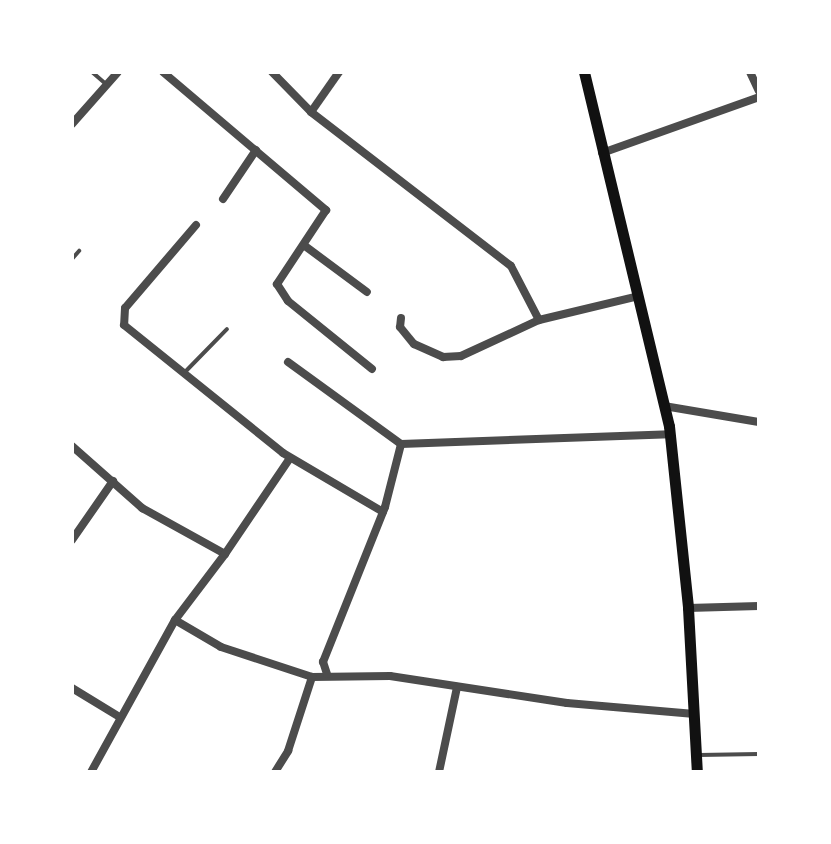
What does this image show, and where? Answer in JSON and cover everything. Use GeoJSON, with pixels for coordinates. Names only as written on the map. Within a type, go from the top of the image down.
{"type":"FeatureCollection","features":[{"type":"Feature","properties":{"kind":"main road"},"geometry":{"type":"LineString","coordinates":[[584,72],[670,434],[688,608],[697,772]]}},
{"type":"Feature","properties":{"kind":"street"},"geometry":{"type":"LineString","coordinates":[[72,124],[118,72]]}},
{"type":"Feature","properties":{"kind":"street"},"geometry":{"type":"LineString","coordinates":[[163,72],[326,210],[277,284],[288,301],[372,369]]}},
{"type":"Feature","properties":{"kind":"street"},"geometry":{"type":"LineString","coordinates":[[272,72],[311,112],[511,266],[539,320]]}},
{"type":"Feature","properties":{"kind":"street"},"geometry":{"type":"LineString","coordinates":[[311,112],[339,72]]}},
{"type":"Feature","properties":{"kind":"street"},"geometry":{"type":"LineString","coordinates":[[601,153],[759,94],[751,72]]}},
{"type":"Feature","properties":{"kind":"street"},"geometry":{"type":"LineString","coordinates":[[223,199],[256,150]]}},
{"type":"Feature","properties":{"kind":"street"},"geometry":{"type":"LineString","coordinates":[[196,225],[121,319],[184,374],[290,458],[383,512]]}},
{"type":"Feature","properties":{"kind":"street"},"geometry":{"type":"LineString","coordinates":[[305,246],[367,292]]}},
{"type":"Feature","properties":{"kind":"street"},"geometry":{"type":"LineString","coordinates":[[401,318],[400,327],[414,344],[443,357],[461,356],[539,320],[635,297]]}},
{"type":"Feature","properties":{"kind":"street"},"geometry":{"type":"LineString","coordinates":[[288,362],[401,444],[670,434]]}},
{"type":"Feature","properties":{"kind":"street"},"geometry":{"type":"LineString","coordinates":[[664,406],[759,422]]}},
{"type":"Feature","properties":{"kind":"street"},"geometry":{"type":"LineString","coordinates":[[327,674],[323,662],[383,512],[401,444]]}},
{"type":"Feature","properties":{"kind":"street"},"geometry":{"type":"LineString","coordinates":[[72,446],[142,508],[225,554]]}},
{"type":"Feature","properties":{"kind":"street"},"geometry":{"type":"LineString","coordinates":[[91,772],[118,716],[175,620],[225,554],[290,458]]}},
{"type":"Feature","properties":{"kind":"street"},"geometry":{"type":"LineString","coordinates":[[72,540],[113,481]]}},
{"type":"Feature","properties":{"kind":"street"},"geometry":{"type":"LineString","coordinates":[[688,608],[759,606]]}},
{"type":"Feature","properties":{"kind":"street"},"geometry":{"type":"LineString","coordinates":[[175,620],[221,647],[312,677],[327,674],[390,676],[457,687],[695,714]]}},
{"type":"Feature","properties":{"kind":"street"},"geometry":{"type":"LineString","coordinates":[[275,772],[288,751],[312,677]]}},
{"type":"Feature","properties":{"kind":"street"},"geometry":{"type":"LineString","coordinates":[[439,772],[457,687]]}},
{"type":"Feature","properties":{"kind":"street"},"geometry":{"type":"LineString","coordinates":[[72,688],[118,716]]}},
{"type":"Feature","properties":{"kind":"lane"},"geometry":{"type":"LineString","coordinates":[[92,72],[106,84]]}},
{"type":"Feature","properties":{"kind":"lane"},"geometry":{"type":"LineString","coordinates":[[72,259],[79,251]]}},
{"type":"Feature","properties":{"kind":"lane"},"geometry":{"type":"LineString","coordinates":[[184,374],[227,329]]}},
{"type":"Feature","properties":{"kind":"lane"},"geometry":{"type":"LineString","coordinates":[[697,755],[759,754]]}}]}
